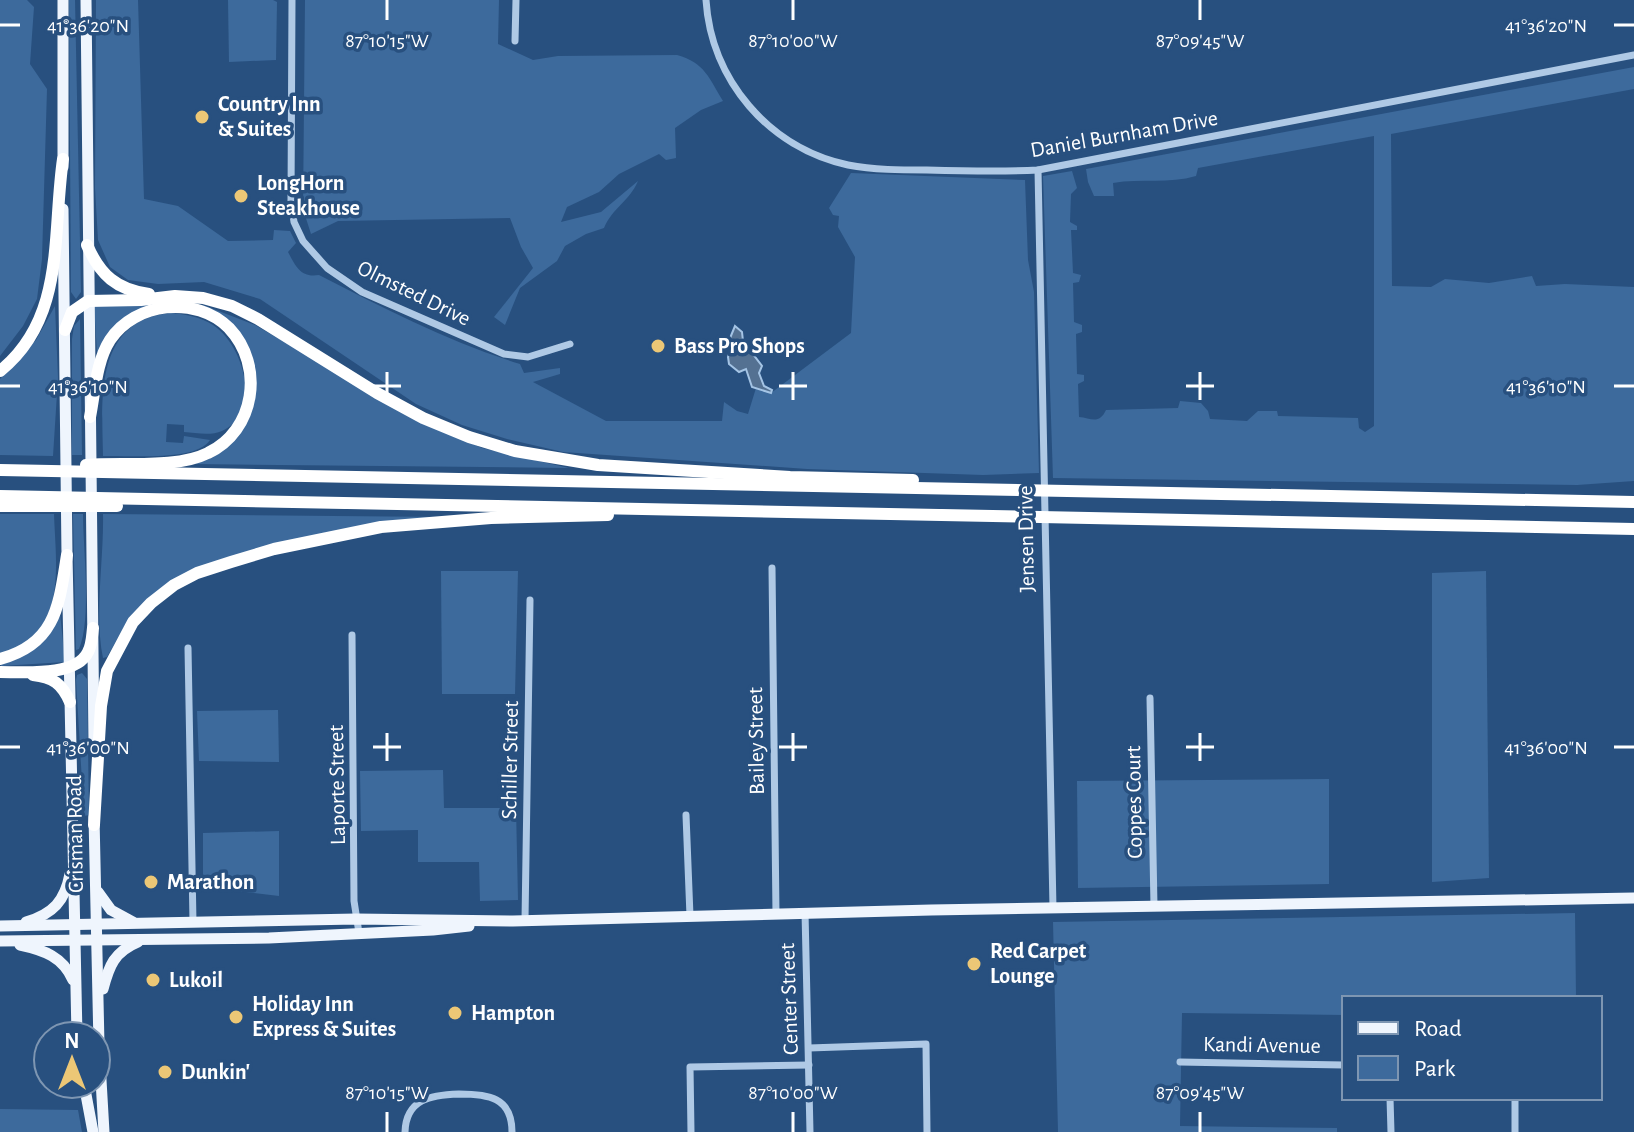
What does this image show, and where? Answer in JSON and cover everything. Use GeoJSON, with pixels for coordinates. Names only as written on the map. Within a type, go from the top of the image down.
{"type":"FeatureCollection","features":[{"type":"Feature","properties":{"kind":"highway"},"geometry":{"type":"LineString","coordinates":[[0,371],[20,351],[45,309],[57,251],[63,159]]}},
{"type":"Feature","properties":{"kind":"highway"},"geometry":{"type":"LineString","coordinates":[[87,245],[101,271],[113,283],[132,291],[203,298],[239,309],[413,413],[480,441],[526,454],[598,465],[790,477],[908,480],[991,490]]}},
{"type":"Feature","properties":{"kind":"highway"},"geometry":{"type":"LineString","coordinates":[[65,330],[72,312],[88,301],[141,300],[164,296]]}},
{"type":"Feature","properties":{"kind":"highway"},"geometry":{"type":"LineString","coordinates":[[23,470],[117,462],[177,462],[208,453],[235,431],[245,415],[250,397],[248,361],[228,328],[215,319],[186,308],[150,310],[135,317],[111,339],[103,354],[90,417]]}},
{"type":"Feature","properties":{"kind":"highway"},"geometry":{"type":"LineString","coordinates":[[0,470],[1634,502]]}},
{"type":"Feature","properties":{"kind":"highway"},"geometry":{"type":"LineString","coordinates":[[0,496],[1634,529]]}},
{"type":"Feature","properties":{"kind":"highway"},"geometry":{"type":"LineString","coordinates":[[0,506],[116,506],[165,499]]}},
{"type":"Feature","properties":{"kind":"highway"},"geometry":{"type":"LineString","coordinates":[[94,825],[101,706],[107,671],[133,622],[174,585],[197,573],[260,553],[381,527],[491,518],[708,510]]}},
{"type":"Feature","properties":{"kind":"highway"},"geometry":{"type":"LineString","coordinates":[[0,659],[28,648],[42,636],[54,618],[60,601],[67,555]]}},
{"type":"Feature","properties":{"kind":"highway"},"geometry":{"type":"LineString","coordinates":[[5,672],[69,669],[86,657],[93,628]]}},
{"type":"Feature","properties":{"kind":"highway"},"geometry":{"type":"LineString","coordinates":[[5,672],[53,680],[60,685],[70,702]]}},
{"type":"Feature","properties":{"kind":"main road","name":"Crisman Road"},"geometry":{"type":"LineString","coordinates":[[63,0],[67,555],[77,1020]]}},
{"type":"Feature","properties":{"kind":"main road","name":"Crisman Road"},"geometry":{"type":"LineString","coordinates":[[86,0],[94,825],[104,1132]]}},
{"type":"Feature","properties":{"kind":"main road"},"geometry":{"type":"LineString","coordinates":[[6,926],[39,918],[53,911],[62,900],[72,857]]}},
{"type":"Feature","properties":{"kind":"main road"},"geometry":{"type":"LineString","coordinates":[[97,889],[111,910],[137,923]]}},
{"type":"Feature","properties":{"kind":"main road"},"geometry":{"type":"LineString","coordinates":[[6,926],[356,919],[519,921],[805,912],[1634,898]]}},
{"type":"Feature","properties":{"kind":"main road"},"geometry":{"type":"LineString","coordinates":[[0,941],[359,933],[433,930],[519,921]]}},
{"type":"Feature","properties":{"kind":"main road"},"geometry":{"type":"LineString","coordinates":[[98,1005],[115,956],[126,947],[145,939]]}},
{"type":"Feature","properties":{"kind":"main road"},"geometry":{"type":"LineString","coordinates":[[0,941],[48,953],[69,970],[76,985]]}},
{"type":"Feature","properties":{"kind":"main road"},"geometry":{"type":"LineString","coordinates":[[87,1100],[93,1132]]}},
{"type":"Feature","properties":{"kind":"street","name":"Olmsted Drive"},"geometry":{"type":"LineString","coordinates":[[292,0],[291,201],[294,222],[303,241],[327,268],[362,292],[504,354],[528,357],[570,344]]}},
{"type":"Feature","properties":{"kind":"street"},"geometry":{"type":"LineString","coordinates":[[515,41],[516,0]]}},
{"type":"Feature","properties":{"kind":"street","name":"Daniel Burnham Drive"},"geometry":{"type":"LineString","coordinates":[[706,0],[712,38],[731,83],[760,119],[774,132],[801,147],[847,165],[878,169],[1038,170],[1634,55]]}},
{"type":"Feature","properties":{"kind":"street","name":"Jensen Drive"},"geometry":{"type":"LineString","coordinates":[[1038,170],[1053,908]]}},
{"type":"Feature","properties":{"kind":"street","name":"Bailey Street"},"geometry":{"type":"LineString","coordinates":[[772,568],[776,914]]}},
{"type":"Feature","properties":{"kind":"street","name":"Schiller Street"},"geometry":{"type":"LineString","coordinates":[[519,921],[530,600]]}},
{"type":"Feature","properties":{"kind":"street","name":"Laporte Street"},"geometry":{"type":"LineString","coordinates":[[352,635],[356,919],[359,933]]}},
{"type":"Feature","properties":{"kind":"street"},"geometry":{"type":"LineString","coordinates":[[188,648],[193,922]]}},
{"type":"Feature","properties":{"kind":"street","name":"Coppes Court"},"geometry":{"type":"LineString","coordinates":[[1150,698],[1154,906]]}},
{"type":"Feature","properties":{"kind":"street"},"geometry":{"type":"LineString","coordinates":[[686,815],[690,916]]}},
{"type":"Feature","properties":{"kind":"street","name":"Center Street"},"geometry":{"type":"LineString","coordinates":[[805,912],[810,1132]]}},
{"type":"Feature","properties":{"kind":"street"},"geometry":{"type":"LineString","coordinates":[[809,1048],[926,1044],[927,1132]]}},
{"type":"Feature","properties":{"kind":"street","name":"Kandi Avenue"},"geometry":{"type":"LineString","coordinates":[[1180,1062],[1342,1065]]}},
{"type":"Feature","properties":{"kind":"street"},"geometry":{"type":"LineString","coordinates":[[691,1132],[690,1067],[809,1065]]}},
{"type":"Feature","properties":{"kind":"street"},"geometry":{"type":"LineString","coordinates":[[405,1132],[408,1115],[418,1101],[434,1095],[481,1094],[495,1099],[508,1111],[512,1132]]}},
{"type":"Feature","properties":{"kind":"street"},"geometry":{"type":"LineString","coordinates":[[1390,1100],[1391,1132]]}},
{"type":"Feature","properties":{"kind":"street"},"geometry":{"type":"LineString","coordinates":[[1515,1100],[1515,1132]]}},
{"type":"Feature","properties":{"kind":"green space"},"geometry":{"type":"Polygon","coordinates":[[[0,0],[27,0],[34,7],[30,64],[47,89],[42,259],[37,299],[23,326],[0,356],[0,0]]]}},
{"type":"Feature","properties":{"kind":"green space"},"geometry":{"type":"Polygon","coordinates":[[[69,0],[75,0],[81,292],[76,299],[71,292],[69,0]]]}},
{"type":"Feature","properties":{"kind":"green space"},"geometry":{"type":"Polygon","coordinates":[[[96,0],[138,0],[144,199],[178,206],[228,241],[273,240],[274,230],[290,231],[296,243],[288,252],[303,273],[319,275],[443,335],[520,364],[524,373],[560,368],[560,374],[533,382],[606,421],[722,421],[724,402],[748,414],[756,388],[771,393],[851,333],[855,257],[838,227],[839,216],[833,215],[829,208],[851,173],[1025,180],[1028,260],[1034,292],[1039,473],[983,475],[807,469],[563,452],[462,425],[416,404],[260,299],[204,282],[158,284],[128,280],[110,267],[98,240],[95,188],[96,0]]]}},
{"type":"Feature","properties":{"kind":"green space"},"geometry":{"type":"Polygon","coordinates":[[[228,0],[277,2],[276,60],[229,62],[228,0]]]}},
{"type":"Feature","properties":{"kind":"green space"},"geometry":{"type":"Polygon","coordinates":[[[305,0],[499,0],[498,44],[533,60],[558,56],[677,55],[700,67],[723,101],[701,110],[675,128],[676,158],[666,160],[659,154],[619,174],[599,192],[567,207],[561,222],[601,212],[638,181],[604,228],[565,246],[557,261],[520,288],[505,325],[494,317],[533,268],[510,218],[338,221],[311,234],[303,209],[305,0]]]}},
{"type":"Feature","properties":{"kind":"green space"},"geometry":{"type":"Polygon","coordinates":[[[1634,67],[1634,89],[1391,134],[1392,286],[1431,287],[1445,279],[1489,283],[1532,276],[1536,286],[1634,287],[1634,481],[1577,485],[1053,478],[1043,176],[1072,171],[1077,188],[1071,194],[1070,222],[1077,226],[1077,230],[1071,230],[1073,273],[1081,275],[1079,282],[1073,283],[1074,322],[1082,325],[1082,332],[1076,334],[1077,374],[1084,375],[1084,381],[1078,384],[1079,417],[1098,419],[1106,410],[1178,408],[1180,401],[1201,403],[1210,419],[1247,421],[1258,411],[1277,411],[1278,416],[1358,418],[1359,428],[1365,432],[1374,426],[1374,136],[1198,168],[1196,176],[1186,178],[1113,183],[1114,196],[1094,196],[1086,169],[1634,67]]]}},
{"type":"Feature","properties":{"kind":"green space"},"geometry":{"type":"Polygon","coordinates":[[[156,303],[97,353],[94,305],[156,303]]]}},
{"type":"Feature","properties":{"kind":"green space"},"geometry":{"type":"Polygon","coordinates":[[[203,305],[255,325],[426,424],[482,448],[569,468],[194,464],[212,458],[237,437],[254,368],[203,305]]]}},
{"type":"Feature","properties":{"kind":"green space"},"geometry":{"type":"Polygon","coordinates":[[[55,306],[58,378],[53,456],[0,455],[0,379],[36,340],[55,306]]]}},
{"type":"Feature","properties":{"kind":"green space"},"geometry":{"type":"Polygon","coordinates":[[[171,313],[187,315],[213,325],[233,347],[244,379],[242,410],[235,422],[213,433],[184,432],[184,425],[167,424],[166,442],[183,443],[184,436],[210,440],[191,452],[161,456],[103,456],[104,387],[115,346],[128,330],[146,319],[171,313]]]}},
{"type":"Feature","properties":{"kind":"green space"},"geometry":{"type":"Polygon","coordinates":[[[80,319],[82,455],[72,455],[72,339],[74,326],[80,319]]]}},
{"type":"Feature","properties":{"kind":"green space"},"geometry":{"type":"Polygon","coordinates":[[[0,514],[54,514],[56,578],[47,616],[37,632],[22,645],[0,654],[0,514]]]}},
{"type":"Feature","properties":{"kind":"green space"},"geometry":{"type":"Polygon","coordinates":[[[73,514],[83,514],[86,584],[83,636],[76,650],[73,514]]]}},
{"type":"Feature","properties":{"kind":"green space"},"geometry":{"type":"Polygon","coordinates":[[[103,514],[443,517],[217,561],[124,627],[107,657],[103,658],[99,605],[103,514]]]}},
{"type":"Feature","properties":{"kind":"green space"},"geometry":{"type":"Polygon","coordinates":[[[441,571],[518,571],[515,694],[442,694],[441,571]]]}},
{"type":"Feature","properties":{"kind":"green space"},"geometry":{"type":"Polygon","coordinates":[[[1486,571],[1489,878],[1432,882],[1432,573],[1486,571]]]}},
{"type":"Feature","properties":{"kind":"green space"},"geometry":{"type":"Polygon","coordinates":[[[60,613],[65,662],[1,666],[1,664],[60,613]]]}},
{"type":"Feature","properties":{"kind":"green space"},"geometry":{"type":"Polygon","coordinates":[[[82,673],[87,679],[89,815],[84,816],[76,680],[77,675],[82,673]]]}},
{"type":"Feature","properties":{"kind":"green space"},"geometry":{"type":"Polygon","coordinates":[[[278,710],[279,762],[199,761],[197,711],[278,710]]]}},
{"type":"Feature","properties":{"kind":"green space"},"geometry":{"type":"Polygon","coordinates":[[[443,770],[444,808],[516,808],[518,900],[480,901],[479,862],[418,862],[418,830],[361,831],[360,771],[443,770]]]}},
{"type":"Feature","properties":{"kind":"green space"},"geometry":{"type":"Polygon","coordinates":[[[1329,779],[1329,884],[1078,888],[1077,781],[1329,779]]]}},
{"type":"Feature","properties":{"kind":"green space"},"geometry":{"type":"Polygon","coordinates":[[[279,831],[279,896],[203,887],[203,833],[279,831]]]}},
{"type":"Feature","properties":{"kind":"green space"},"geometry":{"type":"Polygon","coordinates":[[[1575,913],[1576,996],[1342,996],[1342,1015],[1182,1013],[1180,1126],[1337,1128],[1337,1132],[1058,1132],[1053,922],[1575,913]]]}},
{"type":"Feature","properties":{"kind":"green space"},"geometry":{"type":"Polygon","coordinates":[[[0,1109],[78,1110],[82,1132],[0,1132],[0,1109]]]}},
{"type":"Feature","properties":{"kind":"shaded area"},"geometry":{"type":"Polygon","coordinates":[[[735,326],[742,332],[743,341],[762,366],[759,373],[764,386],[772,390],[771,393],[752,387],[746,369],[739,372],[729,364],[731,348],[728,343],[735,326]]]}},
{"type":"Feature","properties":{"kind":"place","name":"Country Inn & Suites"},"geometry":{"type":"Point","coordinates":[202,117]}},
{"type":"Feature","properties":{"kind":"place","name":"LongHorn Steakhouse"},"geometry":{"type":"Point","coordinates":[241,196]}},
{"type":"Feature","properties":{"kind":"place","name":"Bass Pro Shops"},"geometry":{"type":"Point","coordinates":[658,346]}},
{"type":"Feature","properties":{"kind":"place","name":"Marathon"},"geometry":{"type":"Point","coordinates":[151,882]}},
{"type":"Feature","properties":{"kind":"place","name":"Red Carpet Lounge"},"geometry":{"type":"Point","coordinates":[974,964]}},
{"type":"Feature","properties":{"kind":"place","name":"Lukoil"},"geometry":{"type":"Point","coordinates":[153,980]}},
{"type":"Feature","properties":{"kind":"place","name":"Hampton"},"geometry":{"type":"Point","coordinates":[455,1013]}},
{"type":"Feature","properties":{"kind":"place","name":"Holiday Inn Express & Suites"},"geometry":{"type":"Point","coordinates":[236,1017]}},
{"type":"Feature","properties":{"kind":"place","name":"Dunkin'"},"geometry":{"type":"Point","coordinates":[165,1072]}}]}
